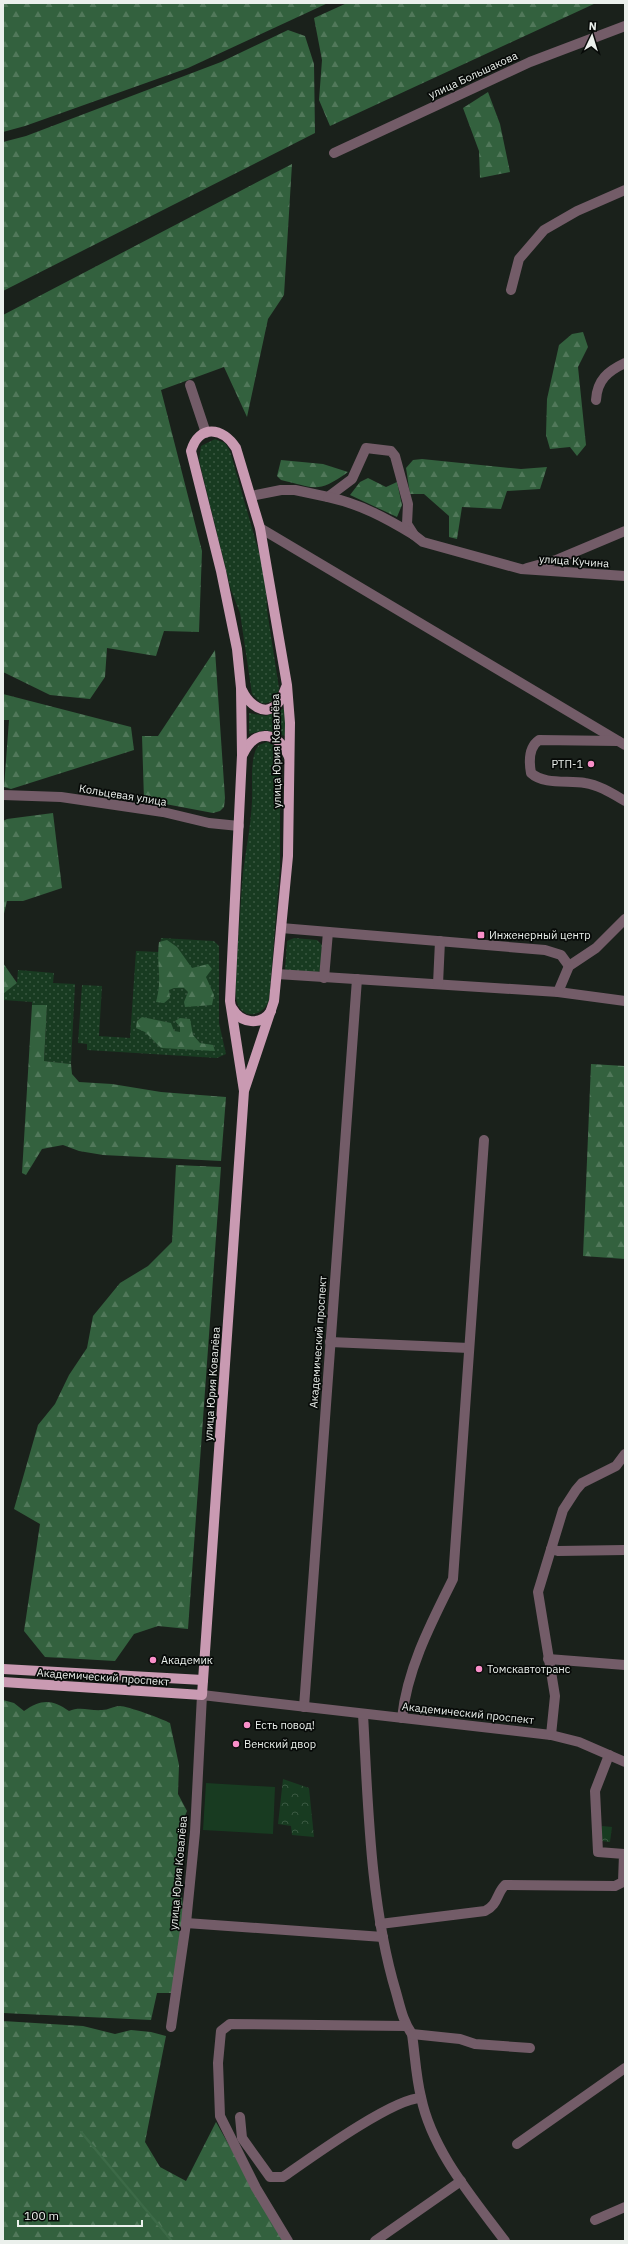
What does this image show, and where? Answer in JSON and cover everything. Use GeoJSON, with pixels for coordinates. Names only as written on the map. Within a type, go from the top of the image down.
{"type":"FeatureCollection","features":[{"type":"Feature","properties":{"kind":"main road","name":"улица Юрия Ковалёва"},"geometry":{"type":"LineString","coordinates":[[203,1680],[244,1091],[230,1001],[242,755],[241,688],[237,649],[221,571],[191,451],[193,443],[198,437],[206,433],[222,433],[230,439],[236,448],[251,496],[260,528],[287,685],[290,723],[288,856],[277,974],[272,1009],[244,1091]]}},
{"type":"Feature","properties":{"kind":"main road"},"geometry":{"type":"LineString","coordinates":[[241,688],[250,704],[256,708],[264,710],[273,708],[278,704],[287,685]]}},
{"type":"Feature","properties":{"kind":"main road"},"geometry":{"type":"LineString","coordinates":[[242,755],[250,742],[256,738],[267,736],[279,741],[289,757]]}},
{"type":"Feature","properties":{"kind":"main road"},"geometry":{"type":"LineString","coordinates":[[230,1001],[235,1013],[245,1020],[258,1021],[269,1014],[272,1009]]}},
{"type":"Feature","properties":{"kind":"main road","name":"Академический проспект"},"geometry":{"type":"LineString","coordinates":[[3,1669],[203,1680]]}},
{"type":"Feature","properties":{"kind":"main road"},"geometry":{"type":"LineString","coordinates":[[42,1685],[43,1672]]}},
{"type":"Feature","properties":{"kind":"main road"},"geometry":{"type":"LineString","coordinates":[[202,1695],[203,1680]]}},
{"type":"Feature","properties":{"kind":"main road","name":"Академический проспект"},"geometry":{"type":"LineString","coordinates":[[3,1682],[202,1695]]}},
{"type":"Feature","properties":{"kind":"street","name":"улица Большакова"},"geometry":{"type":"LineString","coordinates":[[334,153],[530,62],[625,26]]}},
{"type":"Feature","properties":{"kind":"street"},"geometry":{"type":"LineString","coordinates":[[511,290],[519,259],[544,230],[577,211],[625,190]]}},
{"type":"Feature","properties":{"kind":"street"},"geometry":{"type":"LineString","coordinates":[[596,400],[599,385],[604,376],[625,363]]}},
{"type":"Feature","properties":{"kind":"street"},"geometry":{"type":"LineString","coordinates":[[190,385],[206,433]]}},
{"type":"Feature","properties":{"kind":"street"},"geometry":{"type":"LineString","coordinates":[[328,497],[352,478],[366,448],[391,450],[395,456],[408,504],[408,524],[414,535]]}},
{"type":"Feature","properties":{"kind":"street","name":"улица Кучина"},"geometry":{"type":"LineString","coordinates":[[251,496],[281,490],[295,490],[328,497],[346,501],[378,513],[423,542],[522,569],[554,573],[625,576]]}},
{"type":"Feature","properties":{"kind":"street"},"geometry":{"type":"LineString","coordinates":[[260,528],[622,743]]}},
{"type":"Feature","properties":{"kind":"street"},"geometry":{"type":"LineString","coordinates":[[522,569],[556,560],[625,531]]}},
{"type":"Feature","properties":{"kind":"street"},"geometry":{"type":"LineString","coordinates":[[554,573],[550,567],[556,560]]}},
{"type":"Feature","properties":{"kind":"street"},"geometry":{"type":"LineString","coordinates":[[622,743],[539,740],[532,749],[531,773],[537,779],[586,783],[604,789],[625,801]]}},
{"type":"Feature","properties":{"kind":"street","name":"Кольцевая улица"},"geometry":{"type":"LineString","coordinates":[[3,795],[61,797],[163,812],[209,823],[239,826]]}},
{"type":"Feature","properties":{"kind":"street"},"geometry":{"type":"LineString","coordinates":[[558,992],[569,966],[596,948],[625,919]]}},
{"type":"Feature","properties":{"kind":"street"},"geometry":{"type":"LineString","coordinates":[[281,928],[545,950],[561,955],[569,966]]}},
{"type":"Feature","properties":{"kind":"street"},"geometry":{"type":"LineString","coordinates":[[324,978],[328,932]]}},
{"type":"Feature","properties":{"kind":"street"},"geometry":{"type":"LineString","coordinates":[[438,984],[440,941]]}},
{"type":"Feature","properties":{"kind":"street"},"geometry":{"type":"LineString","coordinates":[[277,974],[558,992],[625,1001]]}},
{"type":"Feature","properties":{"kind":"street","name":"Академический проспект"},"geometry":{"type":"LineString","coordinates":[[304,1707],[357,979]]}},
{"type":"Feature","properties":{"kind":"street"},"geometry":{"type":"LineString","coordinates":[[402,1718],[403,1704],[422,1642],[453,1579],[484,1140]]}},
{"type":"Feature","properties":{"kind":"street"},"geometry":{"type":"LineString","coordinates":[[330,1342],[469,1348]]}},
{"type":"Feature","properties":{"kind":"street"},"geometry":{"type":"LineString","coordinates":[[551,1735],[555,1696],[538,1592],[563,1510],[576,1490],[582,1484],[616,1466],[625,1454]]}},
{"type":"Feature","properties":{"kind":"street"},"geometry":{"type":"LineString","coordinates":[[551,1549],[558,1551],[625,1550]]}},
{"type":"Feature","properties":{"kind":"street"},"geometry":{"type":"LineString","coordinates":[[548,1659],[625,1665]]}},
{"type":"Feature","properties":{"kind":"street","name":"Академический проспект"},"geometry":{"type":"LineString","coordinates":[[202,1695],[551,1735],[579,1742],[625,1762]]}},
{"type":"Feature","properties":{"kind":"street","name":"улица Юрия Ковалёва"},"geometry":{"type":"LineString","coordinates":[[171,2027],[186,1923],[195,1832],[202,1695]]}},
{"type":"Feature","properties":{"kind":"street"},"geometry":{"type":"LineString","coordinates":[[363,1714],[371,1838],[380,1924],[390,1973],[409,2030],[421,2098],[440,2147],[461,2181],[505,2241]]}},
{"type":"Feature","properties":{"kind":"street"},"geometry":{"type":"LineString","coordinates":[[380,1924],[485,1911],[492,1908],[497,1902],[499,1891],[505,1885],[615,1886],[623,1882],[624,1854],[598,1852],[595,1791],[609,1754]]}},
{"type":"Feature","properties":{"kind":"street"},"geometry":{"type":"LineString","coordinates":[[186,1923],[383,1937]]}},
{"type":"Feature","properties":{"kind":"street"},"geometry":{"type":"LineString","coordinates":[[288,2241],[256,2188],[220,2116],[218,2063],[221,2030],[230,2024],[409,2030],[460,2038],[475,2044],[530,2048]]}},
{"type":"Feature","properties":{"kind":"street"},"geometry":{"type":"LineString","coordinates":[[517,2144],[625,2068]]}},
{"type":"Feature","properties":{"kind":"street"},"geometry":{"type":"LineString","coordinates":[[240,2117],[242,2138],[270,2176],[276,2178],[283,2177],[337,2141],[405,2100],[421,2098]]}},
{"type":"Feature","properties":{"kind":"street"},"geometry":{"type":"LineString","coordinates":[[375,2241],[461,2181]]}},
{"type":"Feature","properties":{"kind":"street"},"geometry":{"type":"LineString","coordinates":[[595,2220],[625,2207]]}},
{"type":"Feature","properties":{"kind":"green space"},"geometry":{"type":"Polygon","coordinates":[[[3,3],[328,3],[188,68],[25,126],[3,132],[3,3]]]}},
{"type":"Feature","properties":{"kind":"green space"},"geometry":{"type":"Polygon","coordinates":[[[347,3],[596,3],[330,126],[319,100],[322,60],[314,18],[347,3]]]}},
{"type":"Feature","properties":{"kind":"green space"},"geometry":{"type":"Polygon","coordinates":[[[288,30],[305,36],[314,64],[315,133],[3,291],[3,142],[26,136],[221,62],[288,30]]]}},
{"type":"Feature","properties":{"kind":"green space"},"geometry":{"type":"Polygon","coordinates":[[[488,92],[500,124],[510,172],[480,178],[479,151],[463,108],[488,92]]]}},
{"type":"Feature","properties":{"kind":"green space"},"geometry":{"type":"Polygon","coordinates":[[[292,164],[284,295],[268,319],[247,417],[224,367],[161,390],[202,551],[199,632],[164,631],[156,656],[107,648],[105,677],[90,699],[50,695],[3,672],[3,315],[292,164]]]}},
{"type":"Feature","properties":{"kind":"green space"},"geometry":{"type":"Polygon","coordinates":[[[583,332],[588,347],[578,367],[586,445],[577,456],[570,447],[550,449],[546,435],[547,399],[559,345],[572,334],[583,332]]]}},
{"type":"Feature","properties":{"kind":"green space"},"geometry":{"type":"Polygon","coordinates":[[[215,439],[225,443],[230,451],[260,556],[266,587],[267,610],[279,688],[276,698],[268,703],[261,703],[252,694],[240,613],[231,590],[199,460],[201,446],[215,439]]]}},
{"type":"Feature","properties":{"kind":"green space"},"geometry":{"type":"Polygon","coordinates":[[[422,459],[521,469],[547,467],[540,489],[507,491],[501,509],[462,507],[457,539],[449,537],[449,516],[424,494],[410,494],[406,468],[413,460],[422,459]]]}},
{"type":"Feature","properties":{"kind":"green space"},"geometry":{"type":"Polygon","coordinates":[[[281,460],[323,464],[348,472],[329,484],[309,487],[281,480],[277,476],[281,460]]]}},
{"type":"Feature","properties":{"kind":"green space"},"geometry":{"type":"Polygon","coordinates":[[[368,478],[386,487],[397,482],[402,505],[397,517],[350,495],[360,482],[368,478]]]}},
{"type":"Feature","properties":{"kind":"green space"},"geometry":{"type":"Polygon","coordinates":[[[215,650],[225,798],[224,807],[220,811],[213,813],[144,800],[142,736],[158,736],[215,650]]]}},
{"type":"Feature","properties":{"kind":"green space"},"geometry":{"type":"Polygon","coordinates":[[[3,694],[131,727],[134,750],[11,789],[4,787],[9,720],[3,720],[3,694]]]}},
{"type":"Feature","properties":{"kind":"green space"},"geometry":{"type":"Polygon","coordinates":[[[285,708],[285,736],[266,730],[249,734],[249,713],[266,716],[285,708]]]}},
{"type":"Feature","properties":{"kind":"green space"},"geometry":{"type":"Polygon","coordinates":[[[267,742],[279,748],[280,753],[280,868],[269,1000],[266,1007],[261,1011],[256,1014],[251,1014],[245,1013],[241,1010],[238,1004],[235,990],[236,970],[243,873],[250,828],[253,763],[256,750],[259,745],[267,742]]]}},
{"type":"Feature","properties":{"kind":"green space"},"geometry":{"type":"Polygon","coordinates":[[[53,813],[62,888],[23,901],[7,901],[3,918],[3,821],[7,819],[53,813]]]}},
{"type":"Feature","properties":{"kind":"green space"},"geometry":{"type":"Polygon","coordinates":[[[161,938],[214,941],[219,946],[219,1023],[226,1054],[217,1058],[87,1050],[87,1044],[78,1043],[82,985],[102,986],[99,1036],[130,1038],[136,951],[159,952],[161,938]]]}},
{"type":"Feature","properties":{"kind":"green space"},"geometry":{"type":"Polygon","coordinates":[[[294,938],[317,940],[322,945],[321,970],[315,974],[285,970],[287,941],[294,938]]]}},
{"type":"Feature","properties":{"kind":"green space"},"geometry":{"type":"Polygon","coordinates":[[[167,940],[177,947],[192,968],[208,964],[212,969],[206,977],[214,995],[212,1005],[185,1007],[184,1002],[188,992],[184,988],[174,988],[169,990],[170,998],[164,1003],[156,1002],[159,986],[159,942],[167,940]]]}},
{"type":"Feature","properties":{"kind":"green space"},"geometry":{"type":"Polygon","coordinates":[[[3,963],[17,983],[3,994],[3,963]]]}},
{"type":"Feature","properties":{"kind":"green space"},"geometry":{"type":"Polygon","coordinates":[[[18,970],[54,973],[53,983],[75,984],[71,1064],[44,1061],[47,1006],[32,1005],[32,1002],[3,1000],[3,994],[17,983],[18,970]]]}},
{"type":"Feature","properties":{"kind":"green space"},"geometry":{"type":"Polygon","coordinates":[[[32,1005],[47,1005],[44,1061],[71,1064],[72,1074],[79,1082],[112,1084],[161,1092],[226,1097],[221,1161],[103,1155],[79,1151],[63,1145],[42,1149],[26,1175],[22,1173],[32,1005]]]}},
{"type":"Feature","properties":{"kind":"green space"},"geometry":{"type":"Polygon","coordinates":[[[142,1017],[171,1023],[174,1031],[180,1032],[180,1027],[175,1021],[180,1018],[190,1019],[193,1035],[200,1043],[213,1045],[215,1051],[161,1048],[145,1032],[136,1028],[137,1021],[142,1017]]]}},
{"type":"Feature","properties":{"kind":"green space"},"geometry":{"type":"Polygon","coordinates":[[[591,1064],[625,1066],[625,1259],[583,1256],[591,1064]]]}},
{"type":"Feature","properties":{"kind":"green space"},"geometry":{"type":"Polygon","coordinates":[[[176,1165],[221,1167],[188,1629],[158,1626],[134,1634],[115,1661],[45,1657],[24,1631],[40,1524],[14,1509],[38,1425],[55,1404],[69,1375],[87,1348],[93,1316],[120,1283],[148,1266],[172,1242],[176,1165]]]}},
{"type":"Feature","properties":{"kind":"green space"},"geometry":{"type":"Polygon","coordinates":[[[3,1700],[14,1703],[24,1711],[36,1704],[46,1702],[57,1704],[69,1711],[77,1709],[104,1710],[120,1706],[145,1713],[170,1723],[179,1765],[178,1794],[187,1811],[179,1839],[179,1868],[183,1926],[173,1993],[157,1993],[151,2020],[3,2013],[3,1700]]]}},
{"type":"Feature","properties":{"kind":"green space"},"geometry":{"type":"Polygon","coordinates":[[[283,1779],[309,1788],[314,1837],[292,1835],[291,1826],[278,1824],[283,1779]]]}},
{"type":"Feature","properties":{"kind":"green space"},"geometry":{"type":"Polygon","coordinates":[[[206,1783],[275,1787],[273,1834],[203,1830],[206,1783]]]}},
{"type":"Feature","properties":{"kind":"green space"},"geometry":{"type":"Polygon","coordinates":[[[602,1826],[612,1827],[610,1842],[601,1841],[602,1826]]]}},
{"type":"Feature","properties":{"kind":"green space"},"geometry":{"type":"Polygon","coordinates":[[[3,2021],[83,2026],[115,2034],[131,2030],[151,2032],[166,2036],[145,2142],[160,2167],[186,2181],[216,2122],[283,2241],[3,2241],[3,2021]]]}},
{"type":"Feature","properties":{"kind":"waterway"},"geometry":{"type":"LineString","coordinates":[[81,2132],[172,2241]]}},
{"type":"Feature","properties":{"kind":"place","name":"РТП-1"},"geometry":{"type":"Point","coordinates":[591,764]}},
{"type":"Feature","properties":{"kind":"place","name":"Инженерный центр"},"geometry":{"type":"Point","coordinates":[481,935]}},
{"type":"Feature","properties":{"kind":"place","name":"Академик"},"geometry":{"type":"Point","coordinates":[153,1660]}},
{"type":"Feature","properties":{"kind":"place","name":"Томскавтотранс"},"geometry":{"type":"Point","coordinates":[479,1669]}},
{"type":"Feature","properties":{"kind":"place","name":"Есть повод!"},"geometry":{"type":"Point","coordinates":[247,1725]}},
{"type":"Feature","properties":{"kind":"place","name":"Венский двор"},"geometry":{"type":"Point","coordinates":[236,1744]}}]}
